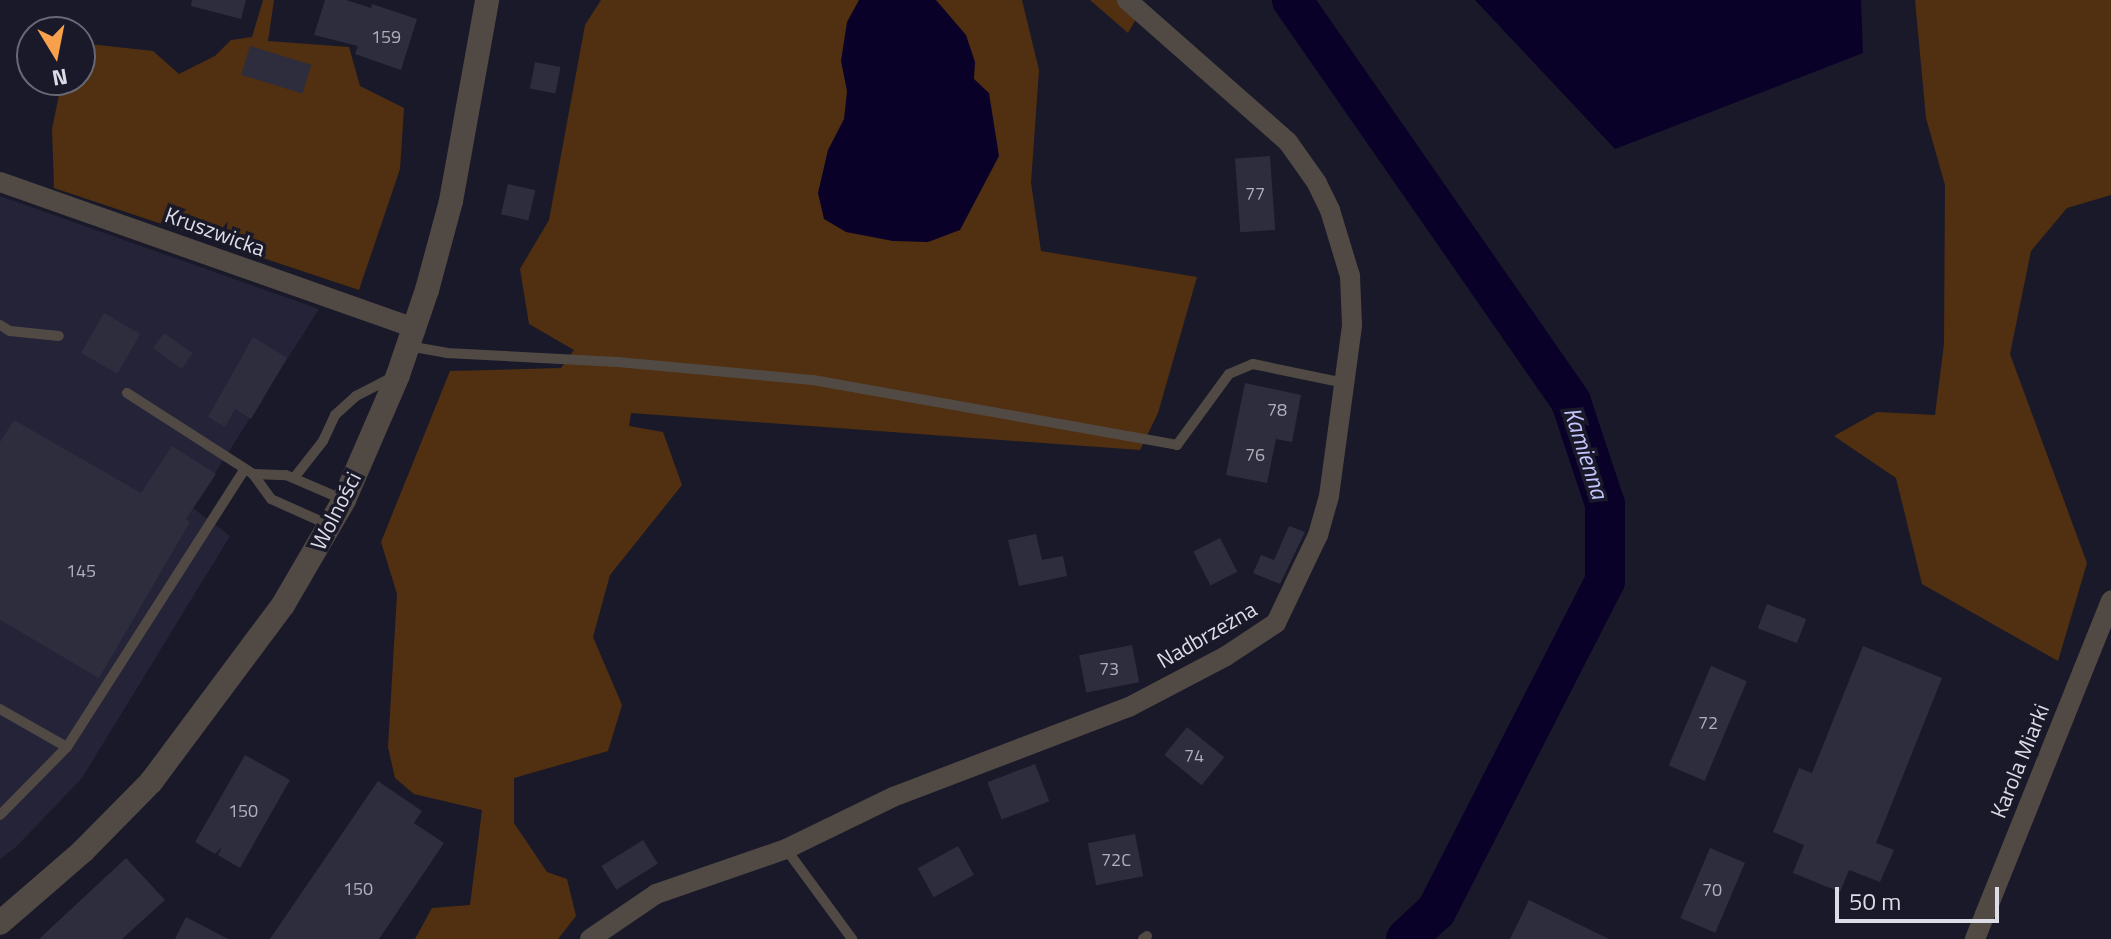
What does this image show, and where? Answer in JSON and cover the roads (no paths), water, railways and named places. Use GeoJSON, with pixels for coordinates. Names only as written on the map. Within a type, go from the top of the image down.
{"type":"FeatureCollection","features":[{"type":"Feature","properties":{"kind":"street","name":"Wolności"},"geometry":{"type":"LineString","coordinates":[[0,923],[83,851],[151,782],[283,605],[344,500],[398,375],[451,201],[487,0]]}},
{"type":"Feature","properties":{"kind":"street","name":"Nadbrzeżna"},"geometry":{"type":"LineString","coordinates":[[590,939],[656,894],[786,849],[893,797],[1129,707],[1276,623],[1318,535],[1334,467],[1352,325],[1350,276],[1330,210],[1317,183],[1288,142],[1127,0]]}},
{"type":"Feature","properties":{"kind":"street","name":"Kruszwicka"},"geometry":{"type":"LineString","coordinates":[[0,182],[411,337]]}},
{"type":"Feature","properties":{"kind":"street","name":"Karola Miarki"},"geometry":{"type":"LineString","coordinates":[[1975,939],[2111,600]]}},
{"type":"Feature","properties":{"kind":"lane"},"geometry":{"type":"LineString","coordinates":[[0,325],[10,331],[59,336]]}},
{"type":"Feature","properties":{"kind":"lane"},"geometry":{"type":"LineString","coordinates":[[411,337],[446,353],[618,362],[813,380],[1177,445],[1229,374],[1253,364],[1345,383]]}},
{"type":"Feature","properties":{"kind":"lane"},"geometry":{"type":"LineString","coordinates":[[294,478],[323,441],[335,415],[356,396],[398,375]]}},
{"type":"Feature","properties":{"kind":"lane"},"geometry":{"type":"LineString","coordinates":[[127,393],[249,472],[271,499],[330,525]]}},
{"type":"Feature","properties":{"kind":"lane"},"geometry":{"type":"LineString","coordinates":[[249,472],[294,478],[344,500]]}},
{"type":"Feature","properties":{"kind":"lane"},"geometry":{"type":"LineString","coordinates":[[0,815],[67,747],[249,472]]}},
{"type":"Feature","properties":{"kind":"lane"},"geometry":{"type":"LineString","coordinates":[[0,709],[67,747]]}},
{"type":"Feature","properties":{"kind":"lane"},"geometry":{"type":"LineString","coordinates":[[786,849],[852,939]]}},
{"type":"Feature","properties":{"kind":"waterway","name":"Kamienna"},"geometry":{"type":"LineString","coordinates":[[1292,0],[1571,402],[1605,504],[1605,581],[1436,911],[1406,939]]}}]}
